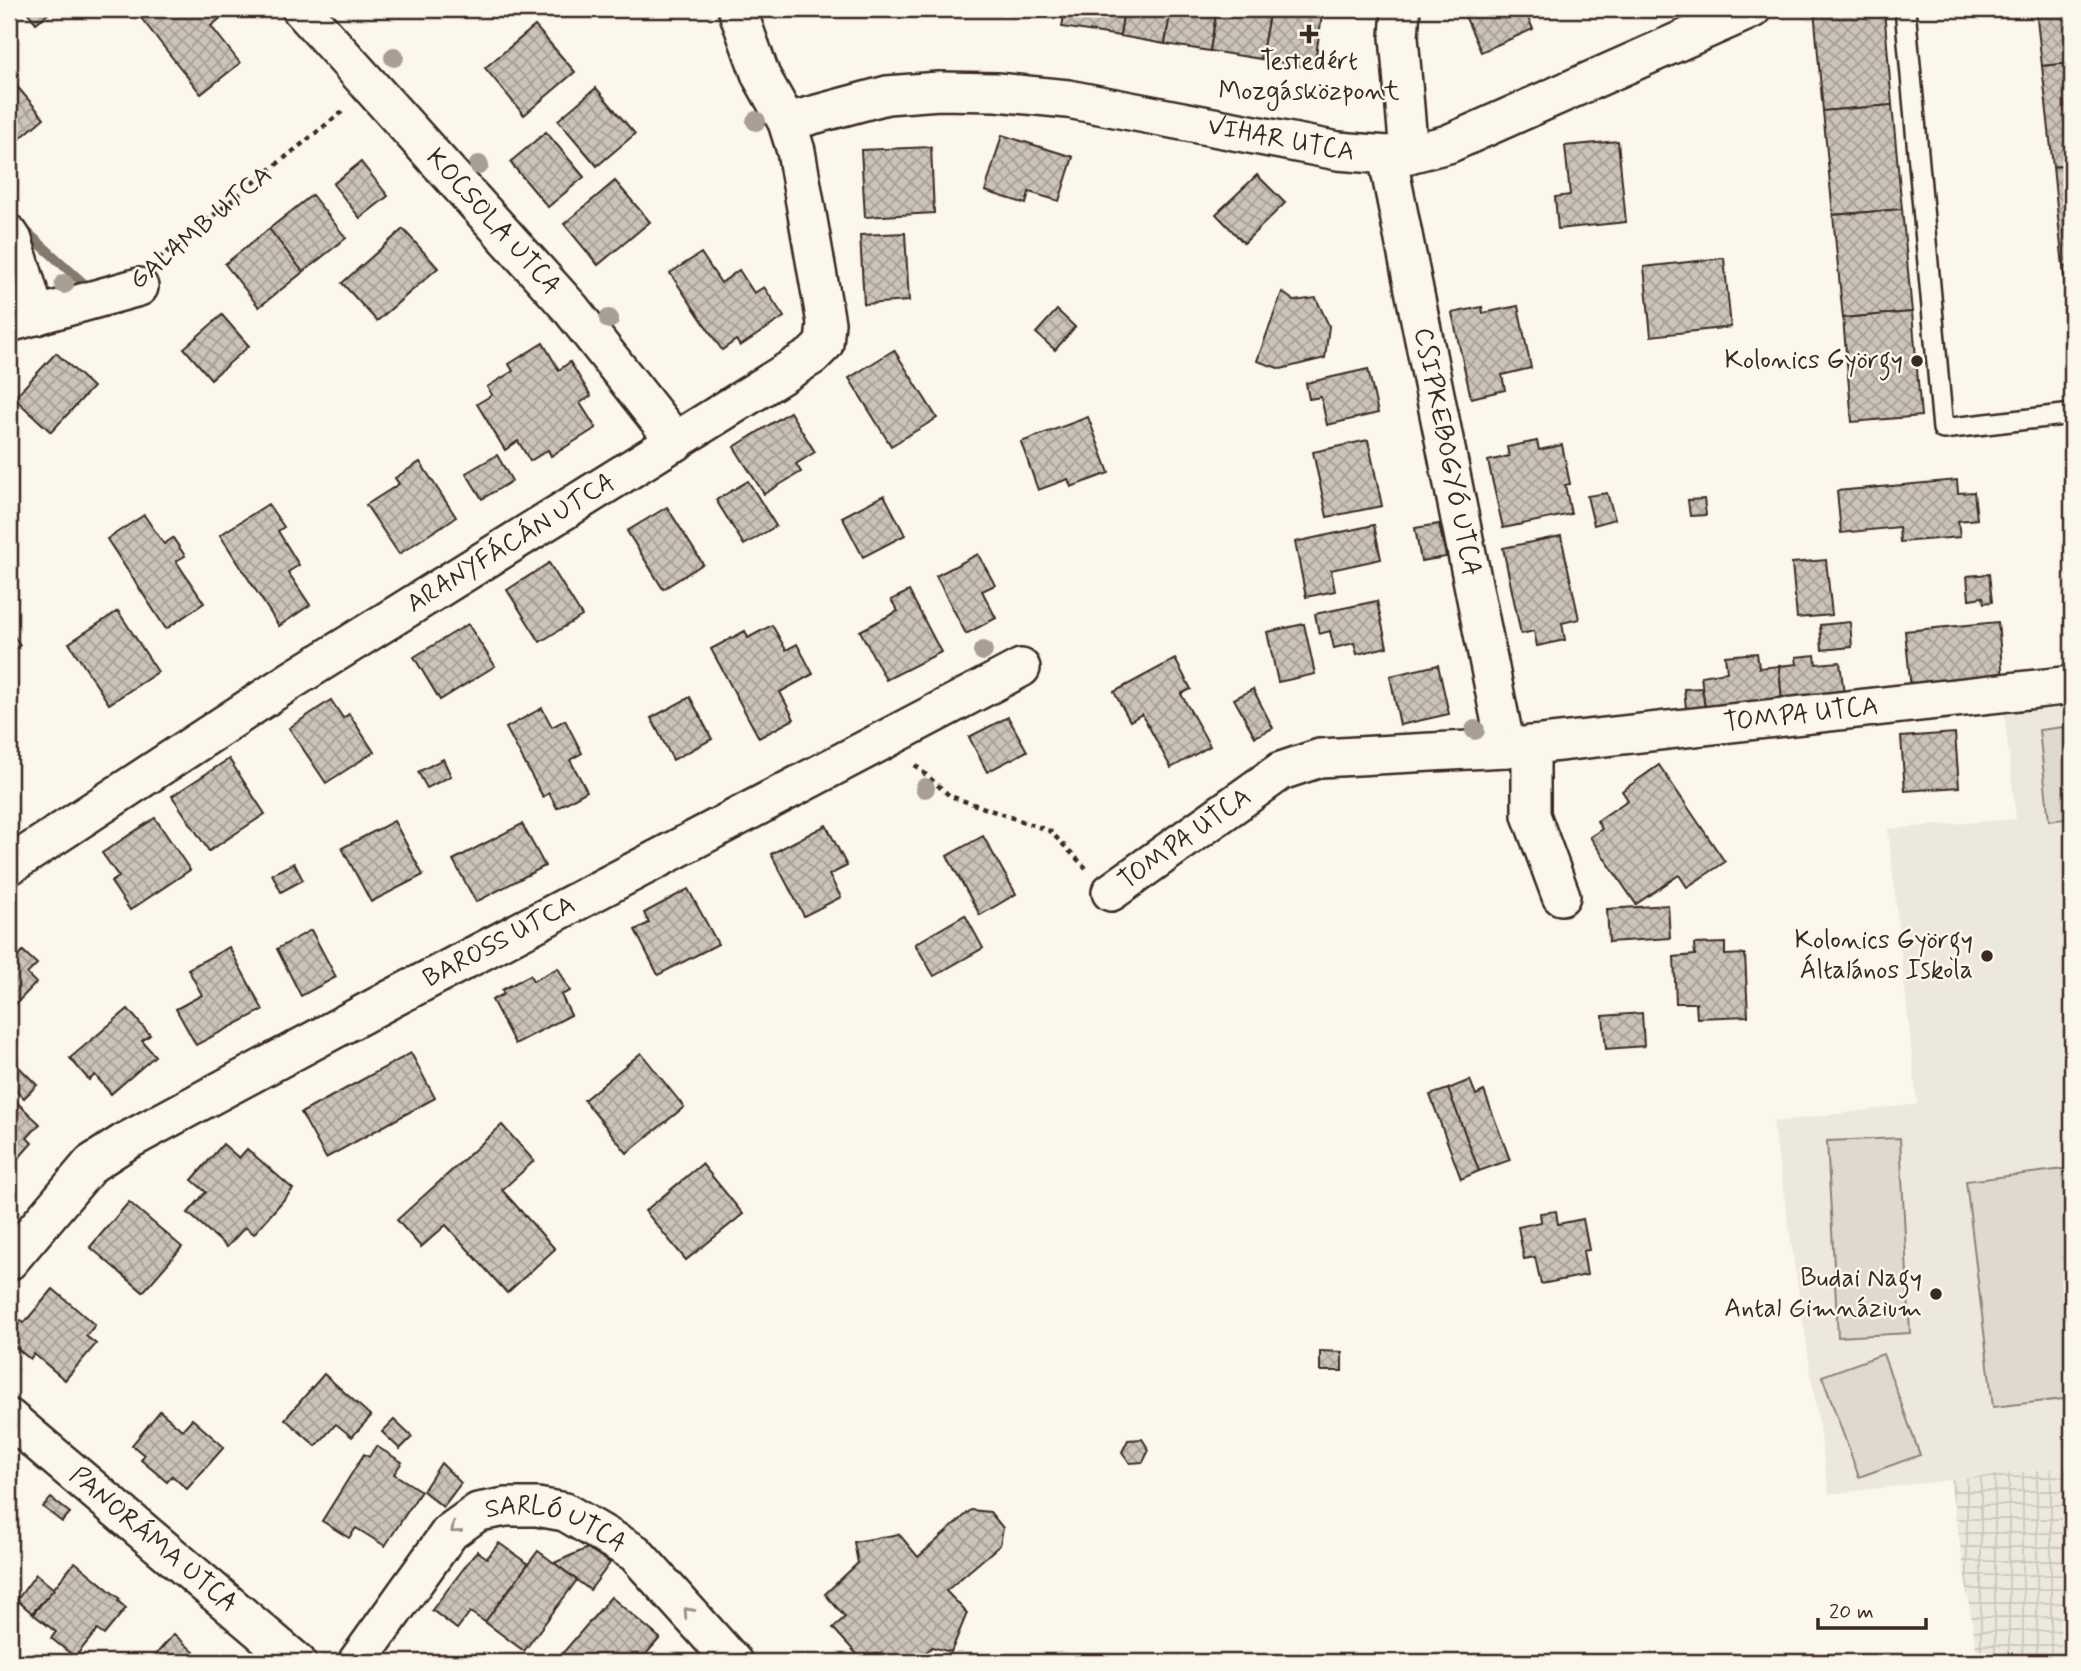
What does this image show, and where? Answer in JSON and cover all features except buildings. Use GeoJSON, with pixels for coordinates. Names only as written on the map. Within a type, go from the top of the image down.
{"type":"FeatureCollection","features":[{"type":"Feature","properties":{"kind":"street","name":"KOCSOLA UTCA"},"geometry":{"type":"LineString","coordinates":[[301,9],[571,309],[676,442]]}},
{"type":"Feature","properties":{"kind":"street"},"geometry":{"type":"LineString","coordinates":[[737,9],[761,76],[787,122]]}},
{"type":"Feature","properties":{"kind":"street","name":"CSIPKEBOGYÓ UTCA"},"geometry":{"type":"LineString","coordinates":[[1401,9],[1398,155],[1519,746]]}},
{"type":"Feature","properties":{"kind":"street","name":"VIHAR UTCA"},"geometry":{"type":"LineString","coordinates":[[787,122],[887,95],[939,91],[997,92],[1068,99],[1338,151],[1398,155],[1448,144],[1752,9]]}},
{"type":"Feature","properties":{"kind":"street","name":"ARANYFÁCÁN UTCA"},"geometry":{"type":"LineString","coordinates":[[9,866],[292,680],[813,356],[824,344],[826,323],[796,151],[787,122]]}},
{"type":"Feature","properties":{"kind":"street"},"geometry":{"type":"LineString","coordinates":[[9,234],[13,240],[22,320]]}},
{"type":"Feature","properties":{"kind":"street","name":"GALAMB UTCA"},"geometry":{"type":"LineString","coordinates":[[22,320],[139,287]]}},
{"type":"Feature","properties":{"kind":"street","name":"BAROSS UTCA"},"geometry":{"type":"LineString","coordinates":[[9,1261],[91,1164],[125,1142],[1021,668]]}},
{"type":"Feature","properties":{"kind":"street","name":"TOMPA UTCA"},"geometry":{"type":"LineString","coordinates":[[1111,892],[1281,771],[1320,758],[1519,746],[2072,685]]}},
{"type":"Feature","properties":{"kind":"street"},"geometry":{"type":"LineString","coordinates":[[1519,746],[1531,815],[1561,896]]}},
{"type":"Feature","properties":{"kind":"street","name":"PANORÁMA UTCA"},"geometry":{"type":"LineString","coordinates":[[9,1418],[297,1662]]}},
{"type":"Feature","properties":{"kind":"street","name":"SARLÓ UTCA"},"geometry":{"type":"LineString","coordinates":[[357,1662],[450,1532],[478,1512],[506,1507],[537,1507],[565,1512],[635,1553],[733,1662]]}},
{"type":"Feature","properties":{"kind":"lane"},"geometry":{"type":"LineString","coordinates":[[1905,9],[1943,429],[2072,414]]}},
{"type":"Feature","properties":{"kind":"path","name":"GALAMB UTCA"},"geometry":{"type":"LineString","coordinates":[[139,287],[140,275],[371,89]]}},
{"type":"Feature","properties":{"kind":"path","name":"TOMPA UTCA"},"geometry":{"type":"LineString","coordinates":[[885,738],[950,796],[1050,831],[1111,892]]}},
{"type":"Feature","properties":{"kind":"shaded area","name":"Budai Nagy Antal Gimnázium"},"geometry":{"type":"Polygon","coordinates":[[[2072,703],[2072,1466],[1829,1494],[1773,1122],[1917,1104],[1888,829],[2016,819],[2004,711],[2072,703]]]}},
{"type":"Feature","properties":{"kind":"shaded area"},"geometry":{"type":"Polygon","coordinates":[[[2072,726],[2072,818],[2049,821],[2039,730],[2072,726]]]}},
{"type":"Feature","properties":{"kind":"shaded area"},"geometry":{"type":"Polygon","coordinates":[[[1900,1138],[1910,1333],[1838,1337],[1827,1141],[1900,1138]]]}},
{"type":"Feature","properties":{"kind":"shaded area"},"geometry":{"type":"Polygon","coordinates":[[[2072,1168],[2072,1398],[1993,1407],[1966,1181],[2072,1168]]]}},
{"type":"Feature","properties":{"kind":"shaded area"},"geometry":{"type":"Polygon","coordinates":[[[1883,1354],[1920,1455],[1859,1477],[1822,1376],[1883,1354]]]}},
{"type":"Feature","properties":{"kind":"shaded area"},"geometry":{"type":"Polygon","coordinates":[[[2072,1466],[2072,1662],[1978,1662],[1950,1480],[2072,1466]]]}},
{"type":"Feature","properties":{"kind":"waterway"},"geometry":{"type":"LineString","coordinates":[[19,238],[28,233],[83,283],[89,293]]}},
{"type":"Feature","properties":{"kind":"place","name":"Testedért Mozgásközpont"},"geometry":{"type":"Point","coordinates":[1309,34]}},
{"type":"Feature","properties":{"kind":"place","name":"Kolonics György"},"geometry":{"type":"Point","coordinates":[1917,361]}},
{"type":"Feature","properties":{"kind":"place","name":"Kolonics György Általános Iskola"},"geometry":{"type":"Point","coordinates":[1987,956]}},
{"type":"Feature","properties":{"kind":"place","name":"Budai Nagy Antal Gimnázium"},"geometry":{"type":"Point","coordinates":[1936,1294]}}]}
